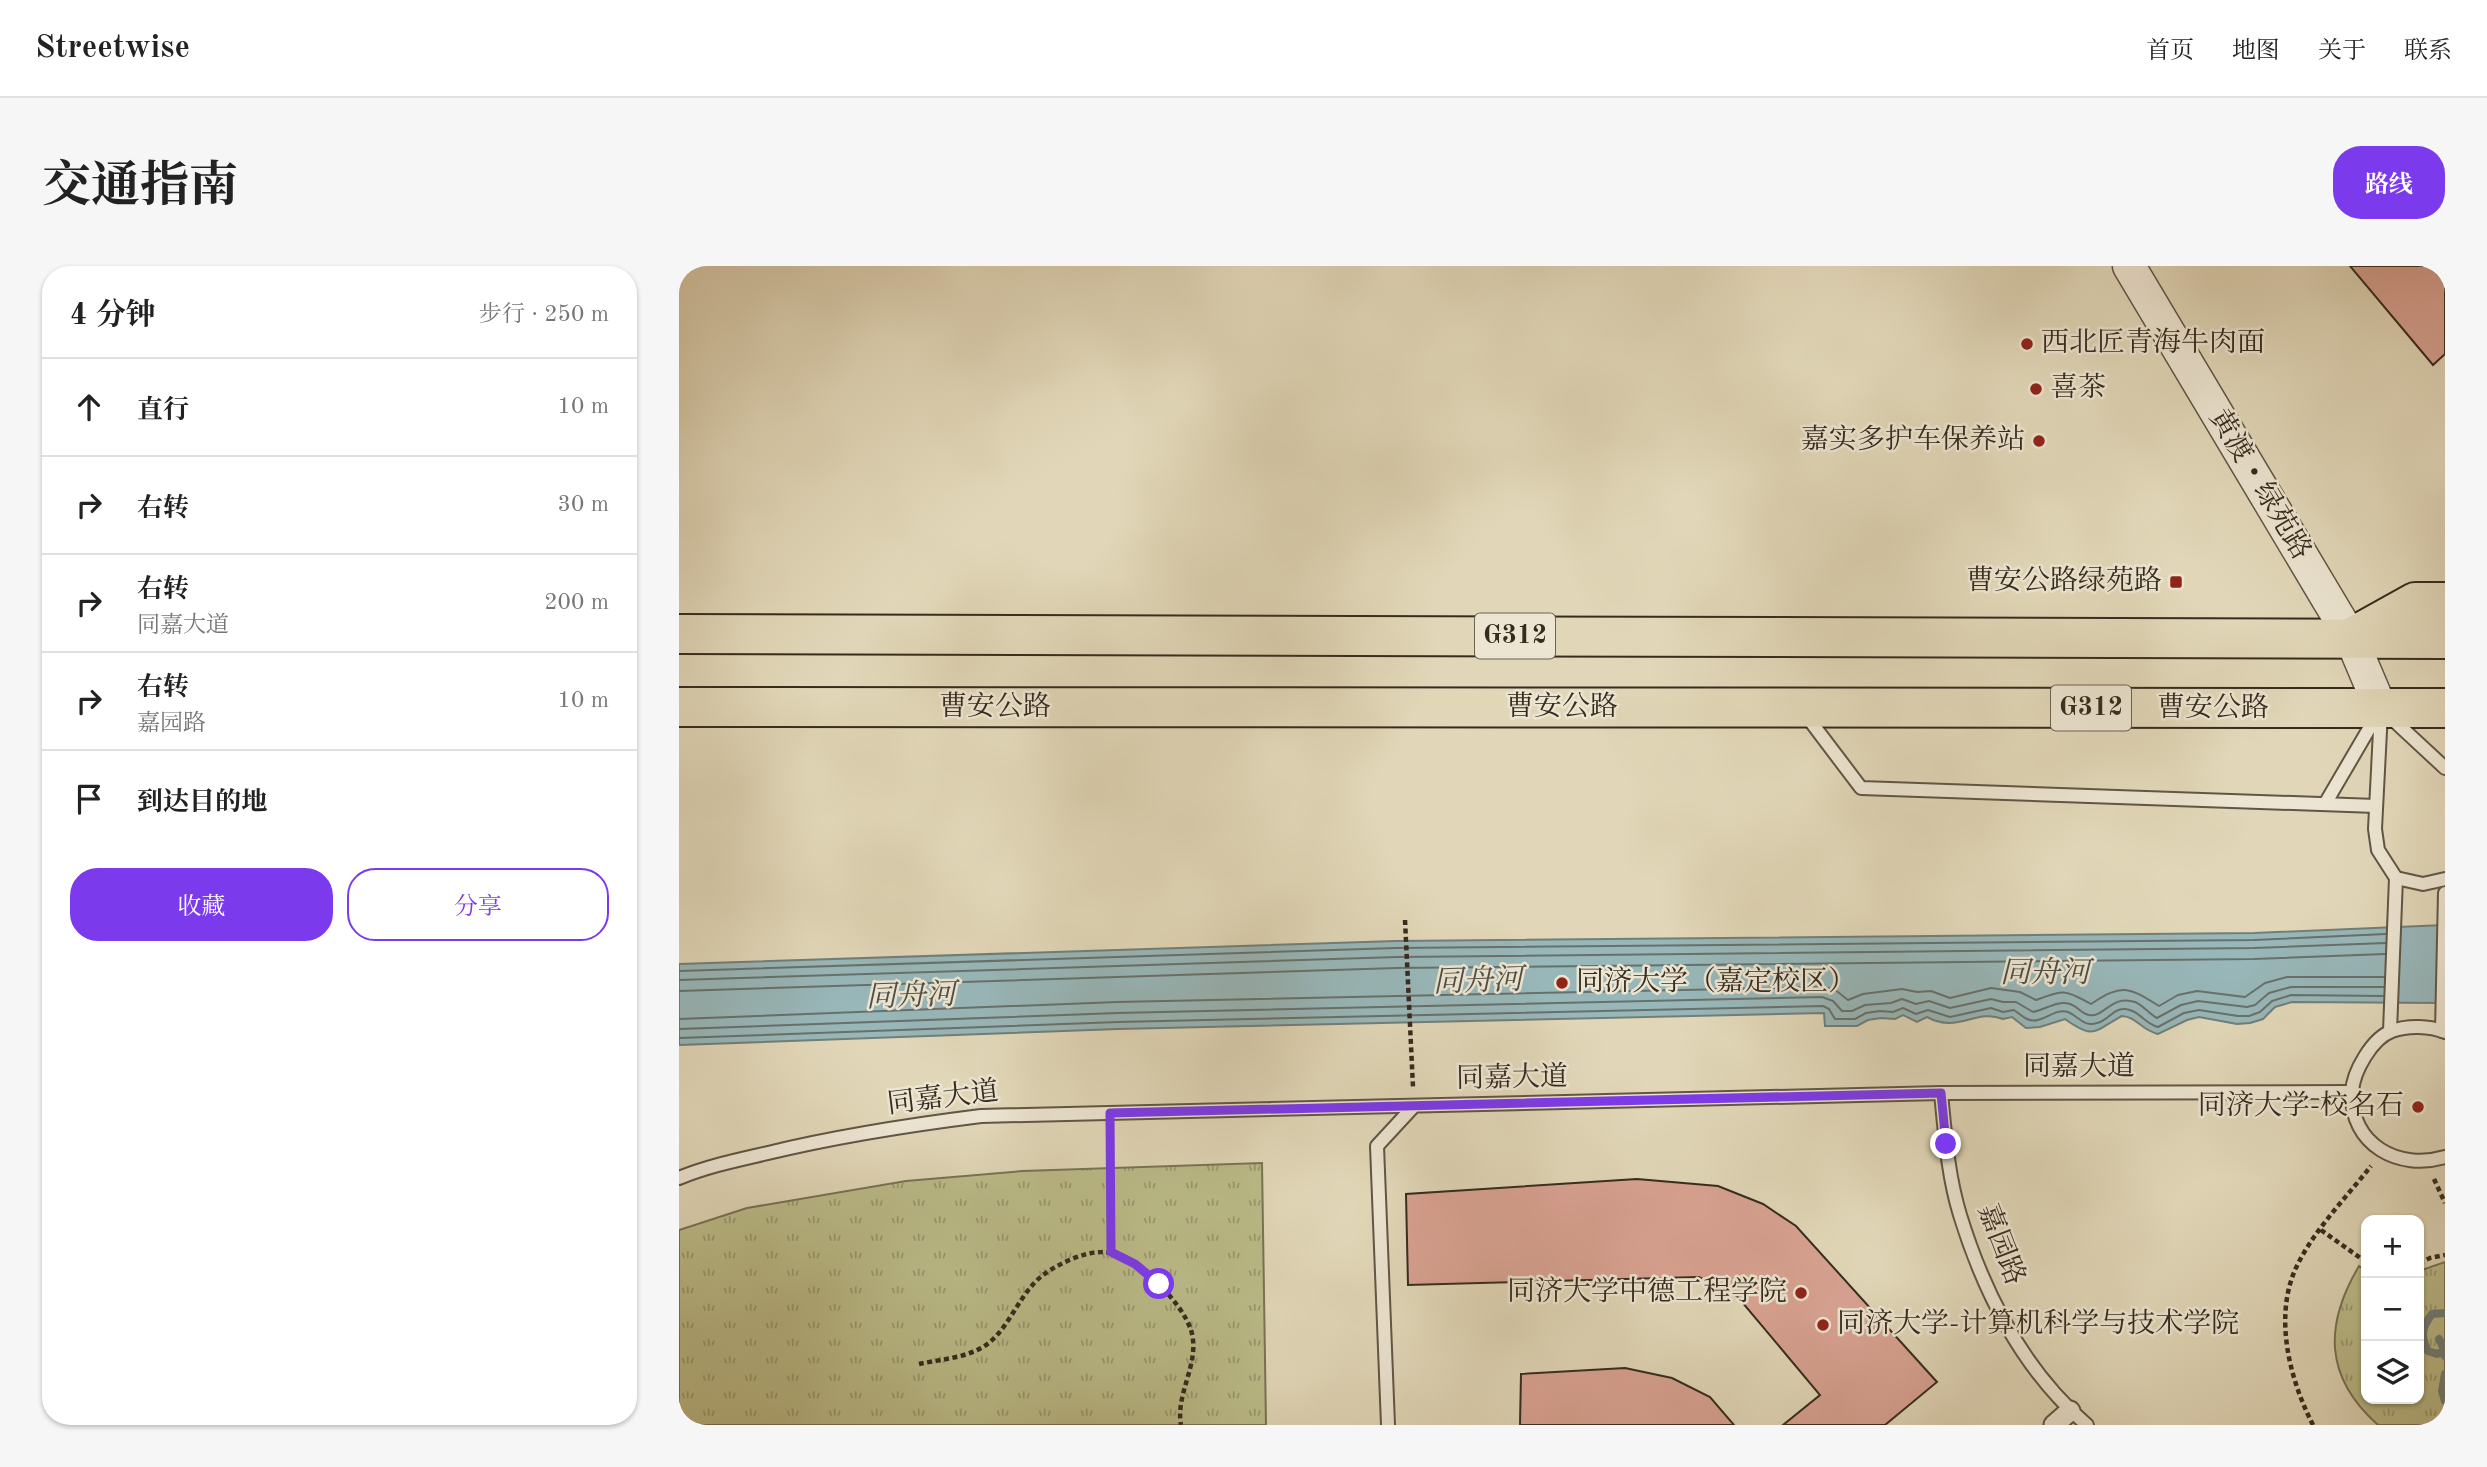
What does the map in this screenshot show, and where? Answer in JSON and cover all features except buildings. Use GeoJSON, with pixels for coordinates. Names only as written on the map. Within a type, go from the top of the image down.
{"type":"FeatureCollection","features":[{"type":"Feature","properties":{"kind":"highway","name":"G312"},"geometry":{"type":"LineString","coordinates":[[2351,638],[2415,602],[2445,602]]}},
{"type":"Feature","properties":{"kind":"highway","name":"G312"},"geometry":{"type":"LineString","coordinates":[[679,634],[2445,639]]}},
{"type":"Feature","properties":{"kind":"highway","name":"曹安公路"},"geometry":{"type":"LineString","coordinates":[[679,707],[2445,708]]}},
{"type":"Feature","properties":{"kind":"street","name":"黄渡 • 绿苑路"},"geometry":{"type":"LineString","coordinates":[[2129,266],[2351,638],[2381,709]]}},
{"type":"Feature","properties":{"kind":"street"},"geometry":{"type":"LineString","coordinates":[[2054,1425],[2070,1411]]}},
{"type":"Feature","properties":{"kind":"lane"},"geometry":{"type":"LineString","coordinates":[[1801,708],[1861,788],[2376,806]]}},
{"type":"Feature","properties":{"kind":"lane"},"geometry":{"type":"LineString","coordinates":[[2381,709],[2445,768]]}},
{"type":"Feature","properties":{"kind":"lane"},"geometry":{"type":"LineString","coordinates":[[2325,804],[2381,709]]}},
{"type":"Feature","properties":{"kind":"lane"},"geometry":{"type":"LineString","coordinates":[[2381,709],[2375,829],[2378,850],[2396,878],[2390,1031]]}},
{"type":"Feature","properties":{"kind":"lane"},"geometry":{"type":"LineString","coordinates":[[2396,878],[2423,884],[2445,879]]}},
{"type":"Feature","properties":{"kind":"lane"},"geometry":{"type":"LineString","coordinates":[[2445,893],[2443,1031],[2427,1027],[2390,1031],[2365,1056],[2356,1073],[2352,1092],[2355,1115],[2366,1136],[2383,1152],[2404,1161],[2428,1162],[2445,1157]]}},
{"type":"Feature","properties":{"kind":"lane","name":"同嘉大道"},"geometry":{"type":"LineString","coordinates":[[679,1178],[702,1169],[809,1143],[908,1125],[981,1116],[1941,1093],[2352,1092]]}},
{"type":"Feature","properties":{"kind":"lane","name":"嘉园路"},"geometry":{"type":"LineString","coordinates":[[1941,1093],[1946,1144],[1960,1214],[1987,1289],[2027,1359],[2070,1411],[2087,1425]]}},
{"type":"Feature","properties":{"kind":"lane"},"geometry":{"type":"LineString","coordinates":[[1388,1425],[1377,1146],[1414,1106]]}},
{"type":"Feature","properties":{"kind":"path"},"geometry":{"type":"LineString","coordinates":[[1405,922],[1414,1106]]}},
{"type":"Feature","properties":{"kind":"path"},"geometry":{"type":"LineString","coordinates":[[1110,1113],[1111,1252]]}},
{"type":"Feature","properties":{"kind":"path"},"geometry":{"type":"LineString","coordinates":[[2313,1425],[2297,1388],[2284,1322],[2290,1287],[2295,1270],[2321,1230],[2383,1152]]}},
{"type":"Feature","properties":{"kind":"path"},"geometry":{"type":"LineString","coordinates":[[2428,1162],[2445,1203]]}},
{"type":"Feature","properties":{"kind":"path"},"geometry":{"type":"LineString","coordinates":[[2321,1230],[2361,1258]]}},
{"type":"Feature","properties":{"kind":"path"},"geometry":{"type":"LineString","coordinates":[[919,1364],[977,1351],[990,1342],[1002,1328],[1041,1276],[1087,1254],[1111,1252],[1149,1274],[1178,1307],[1191,1330],[1193,1362],[1183,1398],[1181,1425]]}},
{"type":"Feature","properties":{"kind":"path"},"geometry":{"type":"LineString","coordinates":[[2424,1261],[2445,1255]]}},
{"type":"Feature","properties":{"kind":"green space"},"geometry":{"type":"Polygon","coordinates":[[[1262,1163],[1266,1425],[679,1425],[679,1230],[747,1208],[906,1181],[1023,1171],[1262,1163]]]}},
{"type":"Feature","properties":{"kind":"green space"},"geometry":{"type":"Polygon","coordinates":[[[2445,1262],[2445,1425],[2378,1425],[2360,1407],[2347,1388],[2339,1369],[2335,1330],[2340,1309],[2359,1266],[2361,1404],[2424,1404],[2424,1269],[2445,1262]]]}},
{"type":"Feature","properties":{"kind":"water","name":"同舟河"},"geometry":{"type":"Polygon","coordinates":[[[2445,925],[2445,1003],[2292,1002],[2275,1007],[2263,1019],[2250,1023],[2237,1024],[2199,1017],[2158,1034],[2122,1016],[2100,1029],[2089,1031],[2065,1019],[2040,1027],[2026,1028],[2012,1017],[2003,1019],[1993,1016],[1948,1023],[1927,1017],[1917,1022],[1903,1015],[1895,1019],[1868,1020],[1857,1026],[1825,1026],[1824,1013],[1118,1029],[679,1045],[679,964],[1396,941],[2254,933],[2445,925]]]}},
{"type":"Feature","properties":{"kind":"waterway"},"geometry":{"type":"LineString","coordinates":[[2445,1313],[2432,1314],[2424,1327],[2423,1336],[2428,1351],[2437,1354],[2442,1352],[2445,1356]]}},
{"type":"Feature","properties":{"kind":"waterway"},"geometry":{"type":"LineString","coordinates":[[2439,1339],[2444,1349],[2442,1352]]}},
{"type":"Feature","properties":{"kind":"waterway"},"geometry":{"type":"LineString","coordinates":[[2445,1374],[2442,1391],[2445,1401]]}},
{"type":"Feature","properties":{"kind":"place","name":"西北匠青海牛肉面"},"geometry":{"type":"Point","coordinates":[2027,344]}},
{"type":"Feature","properties":{"kind":"place","name":"喜茶"},"geometry":{"type":"Point","coordinates":[2036,389]}},
{"type":"Feature","properties":{"kind":"place","name":"嘉实多护车保养站"},"geometry":{"type":"Point","coordinates":[2039,441]}},
{"type":"Feature","properties":{"kind":"place","name":"曹安公路绿苑路"},"geometry":{"type":"Point","coordinates":[2176,582]}},
{"type":"Feature","properties":{"kind":"place","name":"同济大学（嘉定校区）"},"geometry":{"type":"Point","coordinates":[1562,983]}},
{"type":"Feature","properties":{"kind":"place","name":"同济大学-校名石"},"geometry":{"type":"Point","coordinates":[2418,1107]}},
{"type":"Feature","properties":{"kind":"place","name":"同济大学中德工程学院"},"geometry":{"type":"Point","coordinates":[1801,1293]}},
{"type":"Feature","properties":{"kind":"place","name":"同济大学-计算机科学与技术学院"},"geometry":{"type":"Point","coordinates":[1823,1325]}},
{"type":"Feature","properties":{"kind":"route"},"geometry":{"type":"LineString","coordinates":[[1159,1284],[1135,1264],[1111,1252],[1110,1113],[1941,1093],[1946,1144]]}}]}
